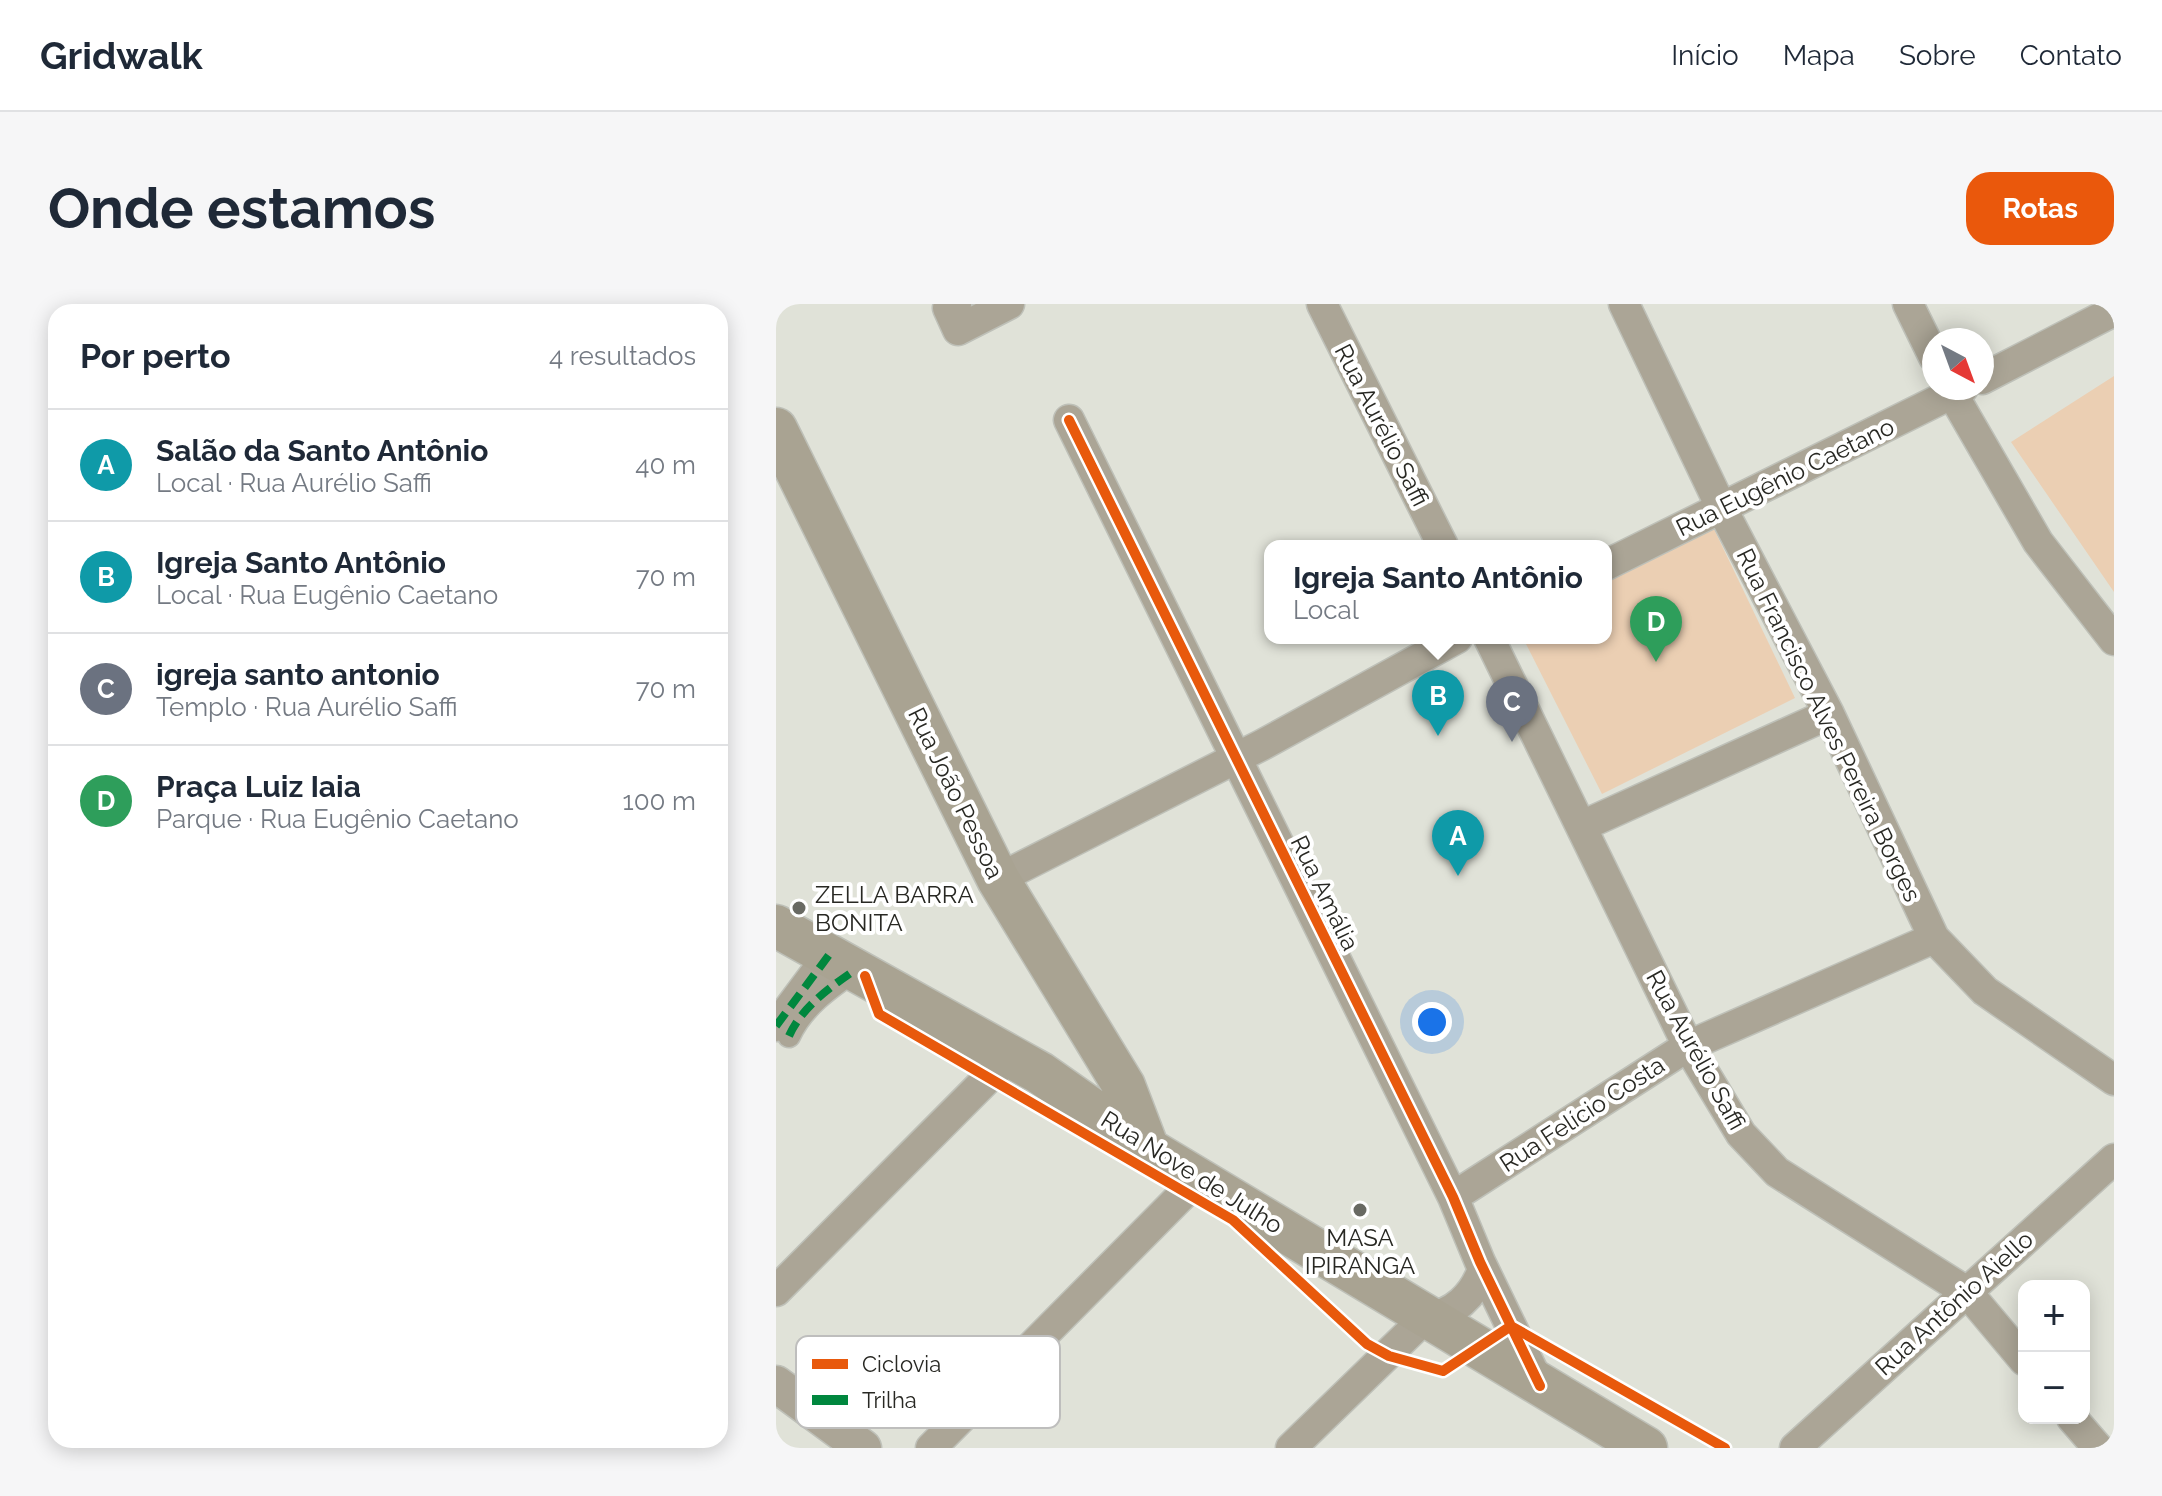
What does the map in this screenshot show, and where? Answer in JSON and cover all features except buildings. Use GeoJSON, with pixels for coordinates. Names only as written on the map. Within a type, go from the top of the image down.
{"type":"FeatureCollection","features":[{"type":"Feature","properties":{"kind":"main road","name":"Rua João Pessoa"},"geometry":{"type":"LineString","coordinates":[[780,446],[998,879],[1124,1086],[1148,1149]]}},
{"type":"Feature","properties":{"kind":"main road","name":"Rua Nove de Julho"},"geometry":{"type":"LineString","coordinates":[[817,949],[1024,1065],[1148,1149],[1646,1448]]}},
{"type":"Feature","properties":{"kind":"main road"},"geometry":{"type":"LineString","coordinates":[[1024,1065],[1062,1068],[1095,1041]]}},
{"type":"Feature","properties":{"kind":"street"},"geometry":{"type":"LineString","coordinates":[[956,304],[948,308],[958,330],[1009,304]]}},
{"type":"Feature","properties":{"kind":"street","name":"Rua Aurélio Saffi"},"geometry":{"type":"LineString","coordinates":[[1322,304],[1440,540]]}},
{"type":"Feature","properties":{"kind":"street","name":"Rua Francisco Alves Pereira Borges"},"geometry":{"type":"LineString","coordinates":[[1624,304],[1722,509],[1829,714],[1934,938],[1985,991],[2114,1080]]}},
{"type":"Feature","properties":{"kind":"street"},"geometry":{"type":"LineString","coordinates":[[1908,304],[1922,333]]}},
{"type":"Feature","properties":{"kind":"street"},"geometry":{"type":"LineString","coordinates":[[1994,373],[2114,311]]}},
{"type":"Feature","properties":{"kind":"street","name":"Rua Eugênio Caetano"},"geometry":{"type":"LineString","coordinates":[[1612,562],[1935,400]]}},
{"type":"Feature","properties":{"kind":"street"},"geometry":{"type":"LineString","coordinates":[[1960,400],[2038,542],[2114,640]]}},
{"type":"Feature","properties":{"kind":"street","name":"Rua Amália"},"geometry":{"type":"LineString","coordinates":[[1069,420],[1453,1197],[1483,1269],[1540,1386]]}},
{"type":"Feature","properties":{"kind":"street"},"geometry":{"type":"LineString","coordinates":[[998,879],[1236,759],[1446,644]]}},
{"type":"Feature","properties":{"kind":"street","name":"Rua Aurélio Saffi"},"geometry":{"type":"LineString","coordinates":[[1492,644],[1688,1046],[1741,1134],[1777,1172],[1967,1292],[2018,1353]]}},
{"type":"Feature","properties":{"kind":"street"},"geometry":{"type":"LineString","coordinates":[[1582,826],[1829,714]]}},
{"type":"Feature","properties":{"kind":"street","name":"Rua Felício Costa"},"geometry":{"type":"LineString","coordinates":[[1453,1197],[1688,1046],[1934,938]]}},
{"type":"Feature","properties":{"kind":"street"},"geometry":{"type":"LineString","coordinates":[[776,998],[817,949]]}},
{"type":"Feature","properties":{"kind":"street"},"geometry":{"type":"LineString","coordinates":[[782,1031],[817,949]]}},
{"type":"Feature","properties":{"kind":"street"},"geometry":{"type":"LineString","coordinates":[[776,1291],[1024,1065]]}},
{"type":"Feature","properties":{"kind":"street","name":"Rua Antônio Aiello"},"geometry":{"type":"LineString","coordinates":[[1795,1448],[2114,1159]]}},
{"type":"Feature","properties":{"kind":"street"},"geometry":{"type":"LineString","coordinates":[[1042,1336],[1199,1178]]}},
{"type":"Feature","properties":{"kind":"street"},"geometry":{"type":"LineString","coordinates":[[1291,1448],[1425,1318],[1439,1317],[1465,1300],[1476,1289],[1483,1269]]}},
{"type":"Feature","properties":{"kind":"street"},"geometry":{"type":"LineString","coordinates":[[776,1384],[796,1399]]}},
{"type":"Feature","properties":{"kind":"street"},"geometry":{"type":"LineString","coordinates":[[2077,1424],[2098,1448]]}},
{"type":"Feature","properties":{"kind":"street"},"geometry":{"type":"LineString","coordinates":[[836,1428],[863,1448]]}},
{"type":"Feature","properties":{"kind":"street"},"geometry":{"type":"LineString","coordinates":[[931,1448],[951,1428]]}},
{"type":"Feature","properties":{"kind":"shaded area"},"geometry":{"type":"Polygon","coordinates":[[[2114,376],[2114,592],[2011,442],[2114,376]]]}},
{"type":"Feature","properties":{"kind":"shaded area"},"geometry":{"type":"Polygon","coordinates":[[[1712,525],[1795,698],[1602,794],[1526,644],[1612,644],[1612,578],[1712,525]]]}},
{"type":"Feature","properties":{"kind":"marked path"},"geometry":{"type":"LineString","coordinates":[[776,1026],[829,955]]}},
{"type":"Feature","properties":{"kind":"marked path"},"geometry":{"type":"LineString","coordinates":[[789,1036],[809,1007],[855,970]]}},
{"type":"Feature","properties":{"kind":"cycle path"},"geometry":{"type":"LineString","coordinates":[[1069,420],[1453,1197],[1480,1262],[1540,1386]]}},
{"type":"Feature","properties":{"kind":"cycle path"},"geometry":{"type":"LineString","coordinates":[[865,976],[879,1014],[1233,1220],[1367,1344],[1389,1356],[1443,1371],[1511,1326],[1725,1448]]}},
{"type":"Feature","properties":{"kind":"place","name":"Praça Luiz Iaia"},"geometry":{"type":"Point","coordinates":[1656,662]}},
{"type":"Feature","properties":{"kind":"place","name":"Igreja Santo Antônio"},"geometry":{"type":"Point","coordinates":[1438,736]}},
{"type":"Feature","properties":{"kind":"place","name":"igreja santo antonio"},"geometry":{"type":"Point","coordinates":[1512,742]}},
{"type":"Feature","properties":{"kind":"place","name":"Salão da Santo Antônio"},"geometry":{"type":"Point","coordinates":[1458,876]}},
{"type":"Feature","properties":{"kind":"place","name":"ZELLA BARRA BONITA"},"geometry":{"type":"Point","coordinates":[799,908]}},
{"type":"Feature","properties":{"kind":"place","name":"MASA IPIRANGA"},"geometry":{"type":"Point","coordinates":[1360,1210]}}]}
